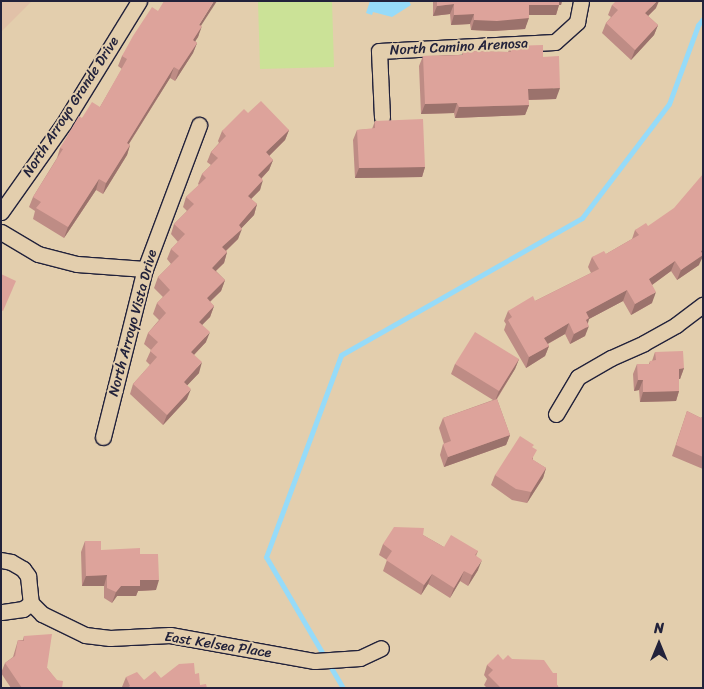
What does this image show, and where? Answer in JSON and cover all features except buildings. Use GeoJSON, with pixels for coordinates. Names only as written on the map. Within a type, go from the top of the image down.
{"type":"FeatureCollection","features":[{"type":"Feature","properties":{"kind":"street","name":"North Arroyo Grande Drive"},"geometry":{"type":"LineString","coordinates":[[1,212],[64,123],[139,1]]}},
{"type":"Feature","properties":{"kind":"street","name":"North Camino Arenosa"},"geometry":{"type":"LineString","coordinates":[[382,117],[379,51],[555,42],[577,22],[581,1]]}},
{"type":"Feature","properties":{"kind":"street","name":"North Arroyo Vista Drive"},"geometry":{"type":"LineString","coordinates":[[103,437],[145,268],[199,126]]}},
{"type":"Feature","properties":{"kind":"street"},"geometry":{"type":"LineString","coordinates":[[1,232],[38,254],[77,264],[145,268]]}},
{"type":"Feature","properties":{"kind":"street"},"geometry":{"type":"LineString","coordinates":[[556,414],[578,378],[611,358],[644,343],[676,325],[703,305]]}},
{"type":"Feature","properties":{"kind":"street"},"geometry":{"type":"LineString","coordinates":[[1,560],[11,562],[23,568],[28,576],[31,603],[23,609],[1,612]]}},
{"type":"Feature","properties":{"kind":"street","name":"East Kelsea Place"},"geometry":{"type":"LineString","coordinates":[[31,603],[42,614],[85,635],[110,638],[170,635],[315,661],[360,658],[381,648]]}},
{"type":"Feature","properties":{"kind":"shaded area"},"geometry":{"type":"Polygon","coordinates":[[[1,1],[32,1],[1,32],[1,1]]]}},
{"type":"Feature","properties":{"kind":"green space"},"geometry":{"type":"Polygon","coordinates":[[[258,1],[332,1],[334,67],[260,69],[258,1]]]}},
{"type":"Feature","properties":{"kind":"water"},"geometry":{"type":"Polygon","coordinates":[[[370,1],[409,1],[411,5],[392,17],[373,12],[372,15],[366,13],[370,1]]]}},
{"type":"Feature","properties":{"kind":"waterway"},"geometry":{"type":"LineString","coordinates":[[343,688],[266,557],[341,355],[582,218],[669,104],[698,25],[703,19]]}}]}
